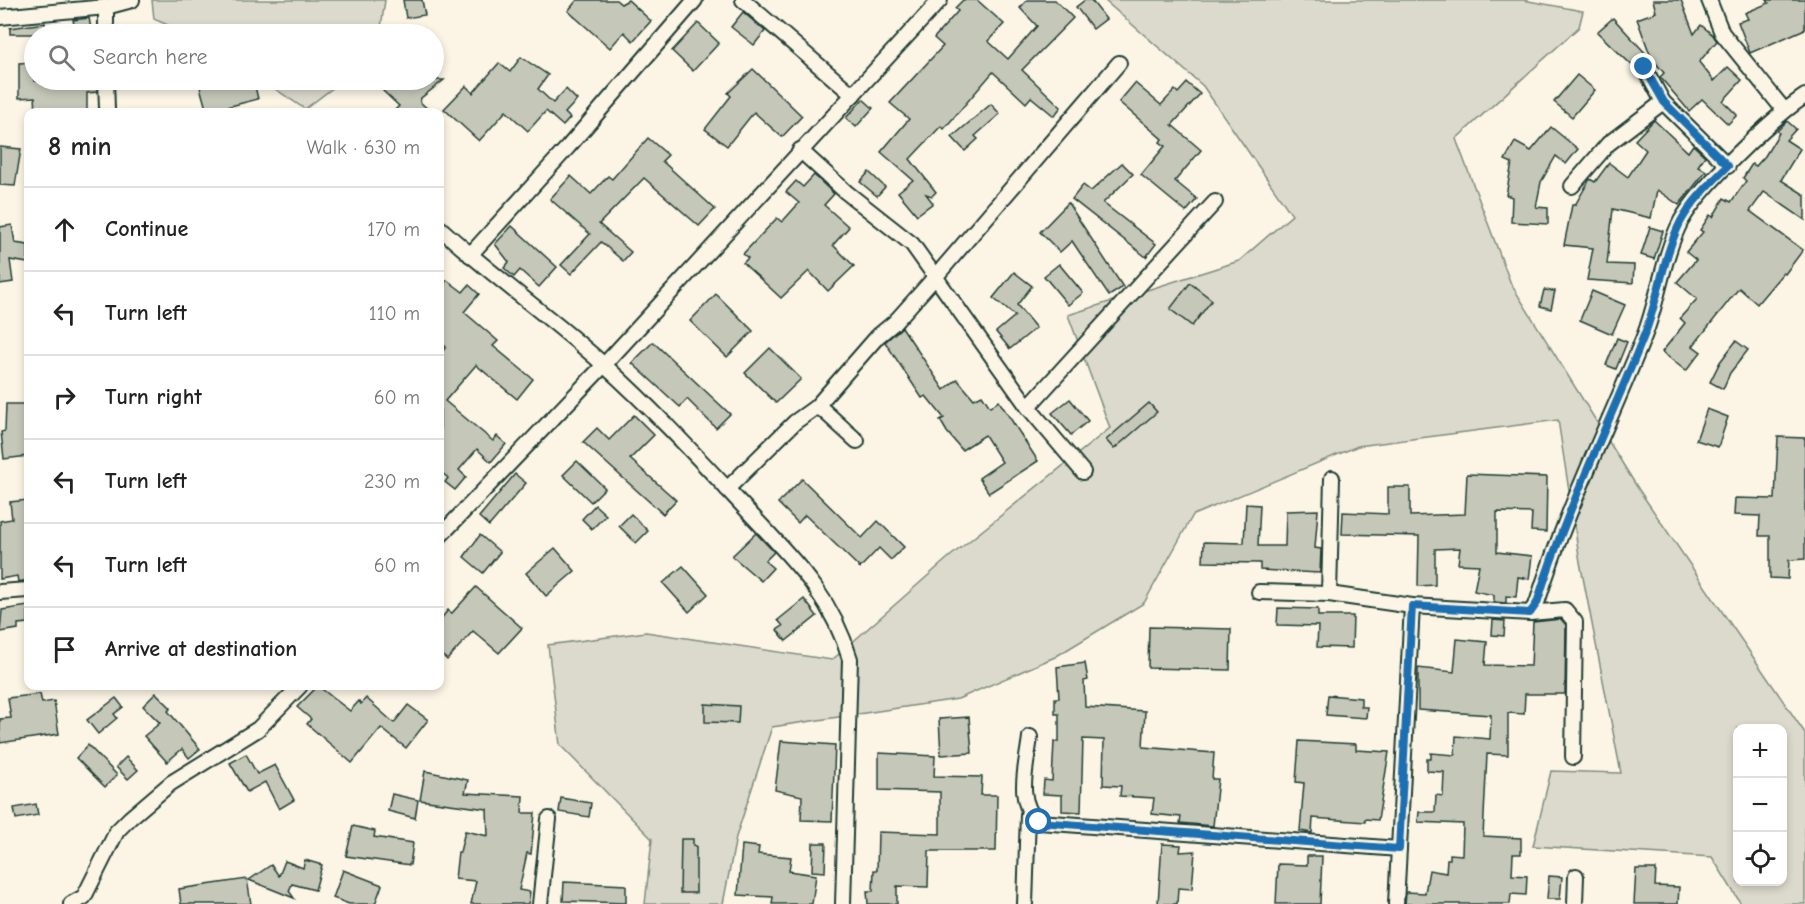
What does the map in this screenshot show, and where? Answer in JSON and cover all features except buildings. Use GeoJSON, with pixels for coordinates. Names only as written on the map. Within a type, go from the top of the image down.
{"type":"FeatureCollection","features":[{"type":"Feature","properties":{"kind":"street"},"geometry":{"type":"LineString","coordinates":[[0,11],[0,17],[106,7],[132,0]]}},
{"type":"Feature","properties":{"kind":"street"},"geometry":{"type":"LineString","coordinates":[[470,255],[568,147],[694,0]]}},
{"type":"Feature","properties":{"kind":"street"},"geometry":{"type":"LineString","coordinates":[[743,0],[853,95]]}},
{"type":"Feature","properties":{"kind":"street"},"geometry":{"type":"LineString","coordinates":[[444,532],[604,365],[940,0]]}},
{"type":"Feature","properties":{"kind":"street"},"geometry":{"type":"LineString","coordinates":[[1709,0],[1722,33],[1784,110]]}},
{"type":"Feature","properties":{"kind":"street"},"geometry":{"type":"LineString","coordinates":[[106,7],[106,24]]}},
{"type":"Feature","properties":{"kind":"street"},"geometry":{"type":"LineString","coordinates":[[727,489],[795,422],[816,407],[878,336],[895,322],[1119,63]]}},
{"type":"Feature","properties":{"kind":"street"},"geometry":{"type":"LineString","coordinates":[[1644,67],[1664,102],[1728,166]]}},
{"type":"Feature","properties":{"kind":"street"},"geometry":{"type":"LineString","coordinates":[[106,90],[106,108]]}},
{"type":"Feature","properties":{"kind":"street"},"geometry":{"type":"LineString","coordinates":[[1530,613],[1537,603],[1572,502],[1646,332],[1669,250],[1682,220],[1702,192],[1784,110],[1805,96]]}},
{"type":"Feature","properties":{"kind":"street"},"geometry":{"type":"LineString","coordinates":[[1572,186],[1608,144],[1664,102]]}},
{"type":"Feature","properties":{"kind":"street"},"geometry":{"type":"LineString","coordinates":[[801,150],[846,192],[912,244],[937,275],[1028,407],[1083,472]]}},
{"type":"Feature","properties":{"kind":"street"},"geometry":{"type":"LineString","coordinates":[[1028,407],[1215,202]]}},
{"type":"Feature","properties":{"kind":"street"},"geometry":{"type":"LineString","coordinates":[[444,232],[604,365],[727,489],[815,584],[844,639],[850,659],[843,904]]}},
{"type":"Feature","properties":{"kind":"street"},"geometry":{"type":"LineString","coordinates":[[816,407],[823,410],[857,441]]}},
{"type":"Feature","properties":{"kind":"street"},"geometry":{"type":"LineString","coordinates":[[1329,594],[1332,478]]}},
{"type":"Feature","properties":{"kind":"street"},"geometry":{"type":"LineString","coordinates":[[0,592],[24,590]]}},
{"type":"Feature","properties":{"kind":"street"},"geometry":{"type":"LineString","coordinates":[[1259,592],[1329,594],[1412,606],[1530,613],[1564,610],[1575,622],[1573,757]]}},
{"type":"Feature","properties":{"kind":"street"},"geometry":{"type":"LineString","coordinates":[[1396,904],[1412,606]]}},
{"type":"Feature","properties":{"kind":"street"},"geometry":{"type":"LineString","coordinates":[[71,904],[84,897],[117,831],[130,818],[171,783],[258,729],[296,690]]}},
{"type":"Feature","properties":{"kind":"street"},"geometry":{"type":"LineString","coordinates":[[1025,904],[1028,814],[1023,798],[1030,737]]}},
{"type":"Feature","properties":{"kind":"street"},"geometry":{"type":"LineString","coordinates":[[1028,814],[1039,822],[1399,849]]}},
{"type":"Feature","properties":{"kind":"street"},"geometry":{"type":"LineString","coordinates":[[540,904],[549,819]]}},
{"type":"Feature","properties":{"kind":"street"},"geometry":{"type":"LineString","coordinates":[[1575,904],[1576,876]]}},
{"type":"Feature","properties":{"kind":"shaded area"},"geometry":{"type":"Polygon","coordinates":[[[152,0],[385,0],[381,24],[165,24],[154,19],[152,0]]]}},
{"type":"Feature","properties":{"kind":"shaded area"},"geometry":{"type":"Polygon","coordinates":[[[1104,0],[1523,0],[1583,11],[1579,27],[1456,139],[1511,284],[1639,490],[1805,733],[1805,904],[1741,904],[1712,857],[1533,846],[1551,771],[1621,773],[1580,562],[1558,420],[1358,446],[1193,515],[1144,603],[1055,657],[958,699],[772,727],[736,837],[723,904],[645,904],[652,839],[560,745],[548,645],[646,632],[832,660],[948,558],[1110,428],[1068,315],[1239,261],[1292,215],[1203,86],[1104,0]]]}},
{"type":"Feature","properties":{"kind":"shaded area"},"geometry":{"type":"Polygon","coordinates":[[[277,90],[330,90],[304,108],[277,90]]]}},
{"type":"Feature","properties":{"kind":"route"},"geometry":{"type":"LineString","coordinates":[[1039,822],[1399,849],[1412,606],[1530,613],[1537,603],[1572,502],[1646,332],[1669,250],[1682,220],[1702,192],[1728,166],[1664,102],[1644,67]]}}]}
